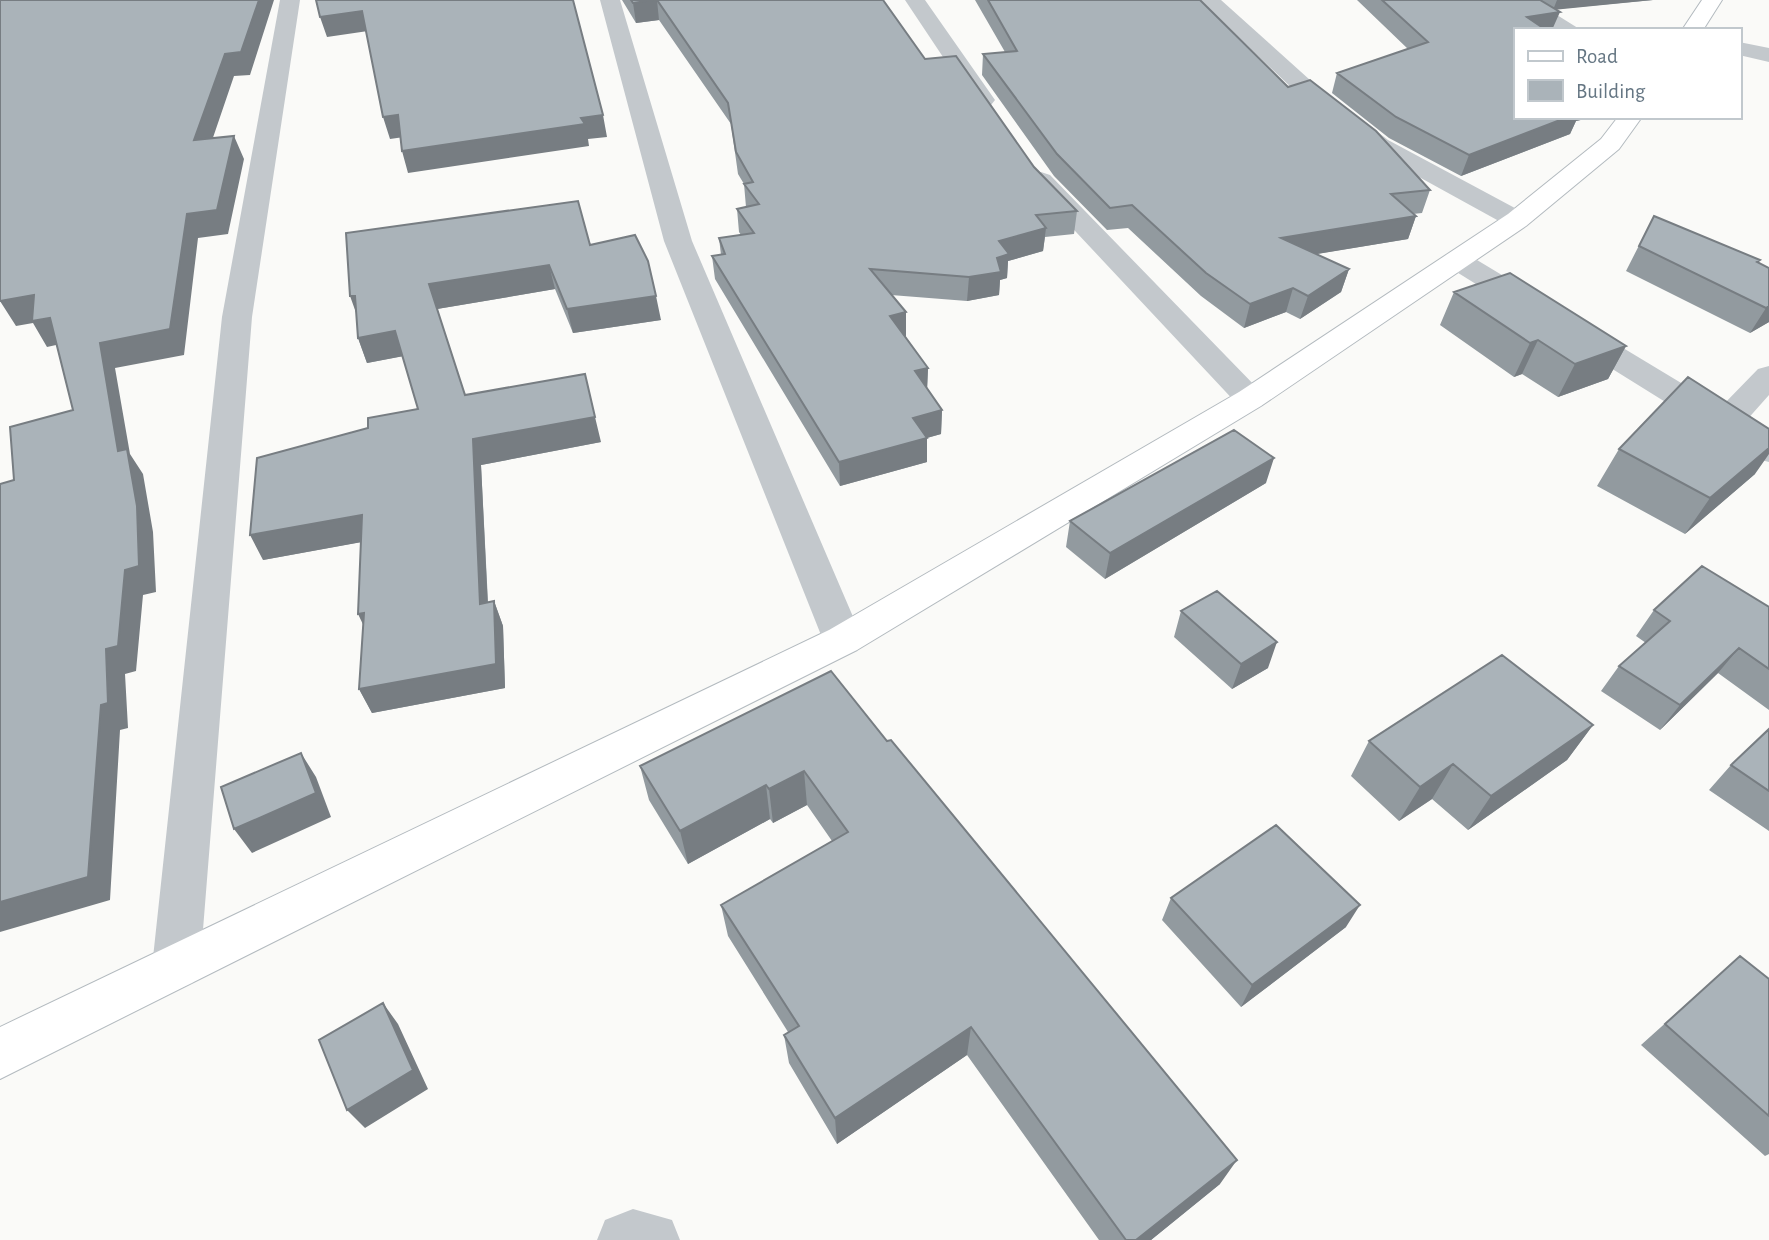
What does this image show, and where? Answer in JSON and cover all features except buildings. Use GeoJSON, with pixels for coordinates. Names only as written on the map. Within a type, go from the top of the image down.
{"type":"FeatureCollection","features":[{"type":"Feature","properties":{"kind":"street"},"geometry":{"type":"LineString","coordinates":[[176,967],[237,317],[290,0]]}},
{"type":"Feature","properties":{"kind":"street"},"geometry":{"type":"LineString","coordinates":[[610,0],[678,241],[843,640]]}},
{"type":"Feature","properties":{"kind":"street"},"geometry":{"type":"LineString","coordinates":[[915,0],[994,116]]}},
{"type":"Feature","properties":{"kind":"street"},"geometry":{"type":"LineString","coordinates":[[1209,0],[1302,85],[1379,145],[1517,220]]}},
{"type":"Feature","properties":{"kind":"street"},"geometry":{"type":"LineString","coordinates":[[1518,0],[1567,28]]}},
{"type":"Feature","properties":{"kind":"street"},"geometry":{"type":"LineString","coordinates":[[1693,28],[1712,0]]}},
{"type":"Feature","properties":{"kind":"street"},"geometry":{"type":"LineString","coordinates":[[1741,48],[1769,55]]}},
{"type":"Feature","properties":{"kind":"street"},"geometry":{"type":"LineString","coordinates":[[0,1054],[843,640],[1250,399],[1517,220],[1610,144],[1629,119]]}},
{"type":"Feature","properties":{"kind":"street"},"geometry":{"type":"LineString","coordinates":[[1027,161],[1043,183],[1250,399]]}},
{"type":"Feature","properties":{"kind":"street"},"geometry":{"type":"LineString","coordinates":[[1457,260],[1769,450]]}},
{"type":"Feature","properties":{"kind":"street"},"geometry":{"type":"LineString","coordinates":[[1726,422],[1769,376]]}},
{"type":"Feature","properties":{"kind":"street"},"geometry":{"type":"LineString","coordinates":[[625,1240],[633,1237],[652,1240]]}}]}
